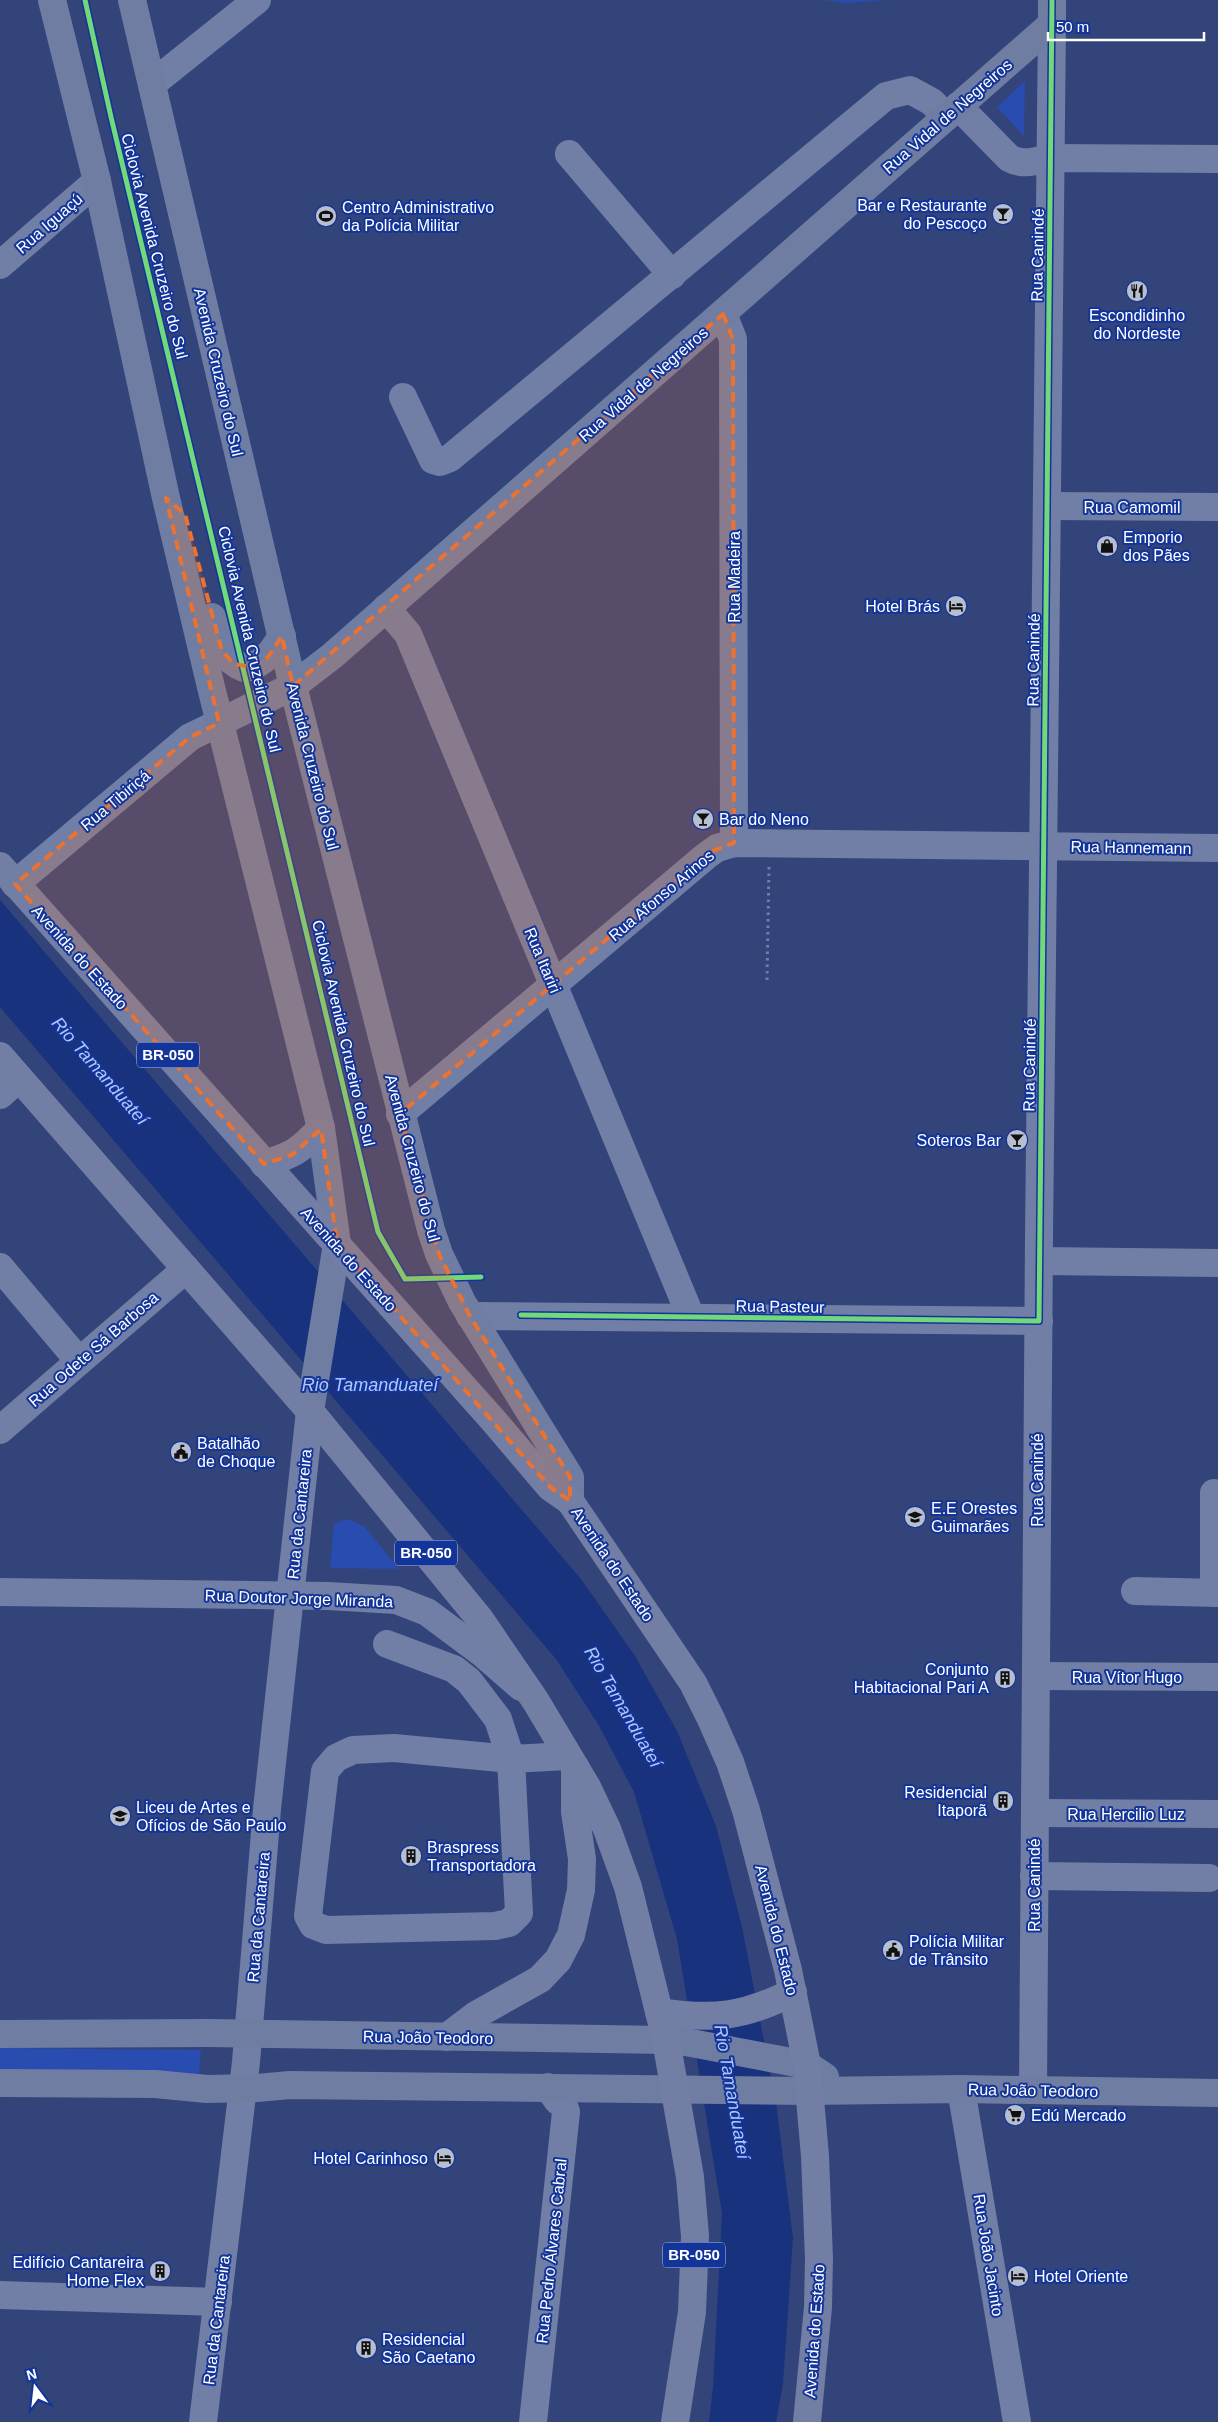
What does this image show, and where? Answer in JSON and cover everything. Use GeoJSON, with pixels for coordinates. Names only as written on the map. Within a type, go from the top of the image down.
{"type":"FeatureCollection","features":[{"type":"Feature","properties":{"kind":"highway","name":"Avenida do Estado"},"geometry":{"type":"LineString","coordinates":[[8,875],[337,1244],[550,1487],[570,1501],[693,1682],[730,1762],[746,1810],[797,2077],[819,2259],[818,2307],[807,2422]]}},
{"type":"Feature","properties":{"kind":"highway","name":"BR-050"},"geometry":{"type":"LineString","coordinates":[[0,1056],[10,1087],[186,1269],[310,1411],[479,1618],[535,1700],[572,1761],[608,1829],[628,1887],[659,2012],[680,2033],[686,2089],[695,2236],[692,2312],[676,2422]]}},
{"type":"Feature","properties":{"kind":"highway"},"geometry":{"type":"LineString","coordinates":[[264,1164],[292,1155],[300,1150],[321,1128]]}},
{"type":"Feature","properties":{"kind":"highway"},"geometry":{"type":"LineString","coordinates":[[447,2037],[476,2015],[540,1979],[558,1960],[571,1935],[581,1890],[582,1859],[575,1812],[572,1761]]}},
{"type":"Feature","properties":{"kind":"highway"},"geometry":{"type":"LineString","coordinates":[[680,2033],[782,1998]]}},
{"type":"Feature","properties":{"kind":"main road"},"geometry":{"type":"LineString","coordinates":[[52,0],[97,181],[166,498],[321,1128],[337,1244],[310,1411]]}},
{"type":"Feature","properties":{"kind":"main road","name":"Avenida Cruzeiro do Sul"},"geometry":{"type":"LineString","coordinates":[[132,0],[293,686],[400,1114],[439,1254],[470,1316],[570,1477],[570,1501]]}},
{"type":"Feature","properties":{"kind":"main road","name":"Rua Vidal de Negreiros"},"geometry":{"type":"LineString","coordinates":[[220,723],[293,686],[332,656],[952,112],[1052,12]]}},
{"type":"Feature","properties":{"kind":"main road"},"geometry":{"type":"LineString","coordinates":[[166,498],[185,514],[219,645],[226,658],[244,668],[252,667],[268,657],[282,636]]}},
{"type":"Feature","properties":{"kind":"main road","name":"Rua João Teodoro"},"geometry":{"type":"LineString","coordinates":[[0,2034],[248,2034],[447,2037],[680,2033],[797,2077],[847,2090],[961,2089],[1218,2093]]}},
{"type":"Feature","properties":{"kind":"main road"},"geometry":{"type":"LineString","coordinates":[[0,2083],[155,2084],[207,2089],[290,2085],[686,2089],[797,2077]]}},
{"type":"Feature","properties":{"kind":"street"},"geometry":{"type":"LineString","coordinates":[[152,84],[257,0]]}},
{"type":"Feature","properties":{"kind":"street","name":"Rua Canindé"},"geometry":{"type":"LineString","coordinates":[[1033,2090],[1038,1321],[1052,12]]}},
{"type":"Feature","properties":{"kind":"street"},"geometry":{"type":"LineString","coordinates":[[403,397],[433,460],[440,462],[450,458],[886,96],[910,90],[952,112],[1017,163],[1028,163],[1050,158],[1218,159]]}},
{"type":"Feature","properties":{"kind":"street"},"geometry":{"type":"LineString","coordinates":[[569,154],[672,275]]}},
{"type":"Feature","properties":{"kind":"street","name":"Rua Iguaçú"},"geometry":{"type":"LineString","coordinates":[[0,265],[97,181]]}},
{"type":"Feature","properties":{"kind":"street","name":"Rua Madeira"},"geometry":{"type":"LineString","coordinates":[[723,314],[733,339],[734,843]]}},
{"type":"Feature","properties":{"kind":"street","name":"Rua Camomil"},"geometry":{"type":"LineString","coordinates":[[1047,506],[1218,507]]}},
{"type":"Feature","properties":{"kind":"street","name":"Rua Itariri"},"geometry":{"type":"LineString","coordinates":[[386,608],[408,634],[691,1317]]}},
{"type":"Feature","properties":{"kind":"street","name":"Rua Tibiriçá"},"geometry":{"type":"LineString","coordinates":[[8,875],[190,737],[220,723]]}},
{"type":"Feature","properties":{"kind":"street","name":"Rua Afonso Arinos"},"geometry":{"type":"LineString","coordinates":[[400,1114],[710,852],[734,843],[1043,846]]}},
{"type":"Feature","properties":{"kind":"street","name":"Rua Hannemann"},"geometry":{"type":"LineString","coordinates":[[1043,846],[1218,848]]}},
{"type":"Feature","properties":{"kind":"street"},"geometry":{"type":"LineString","coordinates":[[1039,1260],[1218,1263]]}},
{"type":"Feature","properties":{"kind":"street"},"geometry":{"type":"LineString","coordinates":[[0,1267],[79,1361]]}},
{"type":"Feature","properties":{"kind":"street","name":"Rua Odete Sá Barbosa"},"geometry":{"type":"LineString","coordinates":[[0,1430],[186,1269]]}},
{"type":"Feature","properties":{"kind":"street","name":"Rua Pasteur"},"geometry":{"type":"LineString","coordinates":[[470,1316],[1038,1321]]}},
{"type":"Feature","properties":{"kind":"street","name":"Rua da Cantareira"},"geometry":{"type":"LineString","coordinates":[[203,2422],[243,2088],[267,1809],[310,1411]]}},
{"type":"Feature","properties":{"kind":"street"},"geometry":{"type":"LineString","coordinates":[[1136,1591],[1216,1593],[1214,1493]]}},
{"type":"Feature","properties":{"kind":"street","name":"Rua Doutor Jorge Miranda"},"geometry":{"type":"LineString","coordinates":[[0,1592],[382,1598],[411,1604],[427,1612],[455,1632],[535,1700]]}},
{"type":"Feature","properties":{"kind":"street"},"geometry":{"type":"LineString","coordinates":[[387,1644],[454,1669],[469,1681],[498,1719],[511,1759],[519,1913],[509,1923],[495,1926],[326,1930],[313,1925],[308,1916],[325,1771],[336,1758],[353,1750],[394,1748],[511,1759],[572,1761]]}},
{"type":"Feature","properties":{"kind":"street","name":"Rua Vítor Hugo"},"geometry":{"type":"LineString","coordinates":[[1036,1676],[1218,1678]]}},
{"type":"Feature","properties":{"kind":"street","name":"Rua Hercilio Luz"},"geometry":{"type":"LineString","coordinates":[[1035,1813],[1218,1814]]}},
{"type":"Feature","properties":{"kind":"street"},"geometry":{"type":"LineString","coordinates":[[1034,1876],[1209,1878]]}},
{"type":"Feature","properties":{"kind":"street","name":"Rua Pedro Álvares Cabral"},"geometry":{"type":"LineString","coordinates":[[533,2422],[566,2112],[562,2103],[558,2101],[548,2087]]}},
{"type":"Feature","properties":{"kind":"street","name":"Rua João Jacinto"},"geometry":{"type":"LineString","coordinates":[[961,2089],[1016,2422]]}},
{"type":"Feature","properties":{"kind":"street"},"geometry":{"type":"LineString","coordinates":[[0,2295],[218,2302]]}},
{"type":"Feature","properties":{"kind":"path"},"geometry":{"type":"LineString","coordinates":[[767,980],[769,865]]}},
{"type":"Feature","properties":{"kind":"highlighted area"},"geometry":{"type":"Polygon","coordinates":[[[723,314],[733,339],[734,843],[710,852],[400,1114],[439,1254],[470,1316],[570,1477],[570,1501],[550,1487],[337,1244],[321,1129],[292,1155],[264,1164],[15,884],[190,737],[219,723],[166,498],[185,514],[222,651],[234,664],[252,667],[268,657],[282,636],[293,686],[723,314]]]}},
{"type":"Feature","properties":{"kind":"shaded area"},"geometry":{"type":"Polygon","coordinates":[[[823,0],[887,0],[848,3],[823,0]]]}},
{"type":"Feature","properties":{"kind":"shaded area"},"geometry":{"type":"Polygon","coordinates":[[[1025,81],[1024,136],[997,107],[1025,81]]]}},
{"type":"Feature","properties":{"kind":"shaded area"},"geometry":{"type":"Polygon","coordinates":[[[347,1519],[364,1526],[399,1569],[330,1568],[334,1524],[347,1519]]]}},
{"type":"Feature","properties":{"kind":"shaded area"},"geometry":{"type":"Polygon","coordinates":[[[0,2048],[201,2050],[199,2074],[0,2072],[0,2048]]]}},
{"type":"Feature","properties":{"kind":"water","name":"Rio Tamanduateí"},"geometry":{"type":"Polygon","coordinates":[[[0,900],[581,1579],[635,1656],[677,1731],[716,1826],[742,1927],[776,2103],[793,2238],[783,2384],[776,2422],[709,2422],[713,2387],[722,2213],[677,1939],[634,1792],[598,1724],[556,1659],[0,1007],[0,900]]]}},
{"type":"Feature","properties":{"kind":"cycle path","name":"Ciclovia Avenida Cruzeiro do Sul"},"geometry":{"type":"LineString","coordinates":[[85,0],[111,117],[378,1232],[405,1279],[481,1277]]}},
{"type":"Feature","properties":{"kind":"cycle path"},"geometry":{"type":"LineString","coordinates":[[521,1315],[1039,1321],[1052,0]]}},
{"type":"Feature","properties":{"kind":"place","name":"Bar e Restaurante do Pescoço"},"geometry":{"type":"Point","coordinates":[1003,214]}},
{"type":"Feature","properties":{"kind":"place","name":"Centro Administrativo da Polícia Militar"},"geometry":{"type":"Point","coordinates":[326,216]}},
{"type":"Feature","properties":{"kind":"place","name":"Escondidinho do Nordeste"},"geometry":{"type":"Point","coordinates":[1137,291]}},
{"type":"Feature","properties":{"kind":"place","name":"Emporio dos Pães"},"geometry":{"type":"Point","coordinates":[1107,546]}},
{"type":"Feature","properties":{"kind":"place","name":"Hotel Brás"},"geometry":{"type":"Point","coordinates":[956,606]}},
{"type":"Feature","properties":{"kind":"place","name":"Bar do Neno"},"geometry":{"type":"Point","coordinates":[703,819]}},
{"type":"Feature","properties":{"kind":"place","name":"Soteros Bar"},"geometry":{"type":"Point","coordinates":[1017,1140]}},
{"type":"Feature","properties":{"kind":"place","name":"Batalhão de Choque"},"geometry":{"type":"Point","coordinates":[181,1452]}},
{"type":"Feature","properties":{"kind":"place","name":"E.E Orestes Guimarães"},"geometry":{"type":"Point","coordinates":[915,1517]}},
{"type":"Feature","properties":{"kind":"place","name":"Conjunto Habitacional Pari A"},"geometry":{"type":"Point","coordinates":[1005,1678]}},
{"type":"Feature","properties":{"kind":"place","name":"Residencial Itaporã"},"geometry":{"type":"Point","coordinates":[1003,1801]}},
{"type":"Feature","properties":{"kind":"place","name":"Liceu de Artes e Ofícios de São Paulo"},"geometry":{"type":"Point","coordinates":[120,1816]}},
{"type":"Feature","properties":{"kind":"place","name":"Braspress Transportadora"},"geometry":{"type":"Point","coordinates":[411,1856]}},
{"type":"Feature","properties":{"kind":"place","name":"Polícia Militar de Trânsito"},"geometry":{"type":"Point","coordinates":[893,1950]}},
{"type":"Feature","properties":{"kind":"place","name":"Edú Mercado"},"geometry":{"type":"Point","coordinates":[1015,2115]}},
{"type":"Feature","properties":{"kind":"place","name":"Hotel Carinhoso"},"geometry":{"type":"Point","coordinates":[444,2158]}},
{"type":"Feature","properties":{"kind":"place","name":"Edifício Cantareira Home Flex"},"geometry":{"type":"Point","coordinates":[160,2271]}},
{"type":"Feature","properties":{"kind":"place","name":"Hotel Oriente"},"geometry":{"type":"Point","coordinates":[1018,2276]}},
{"type":"Feature","properties":{"kind":"place","name":"Residencial São Caetano"},"geometry":{"type":"Point","coordinates":[366,2348]}}]}
